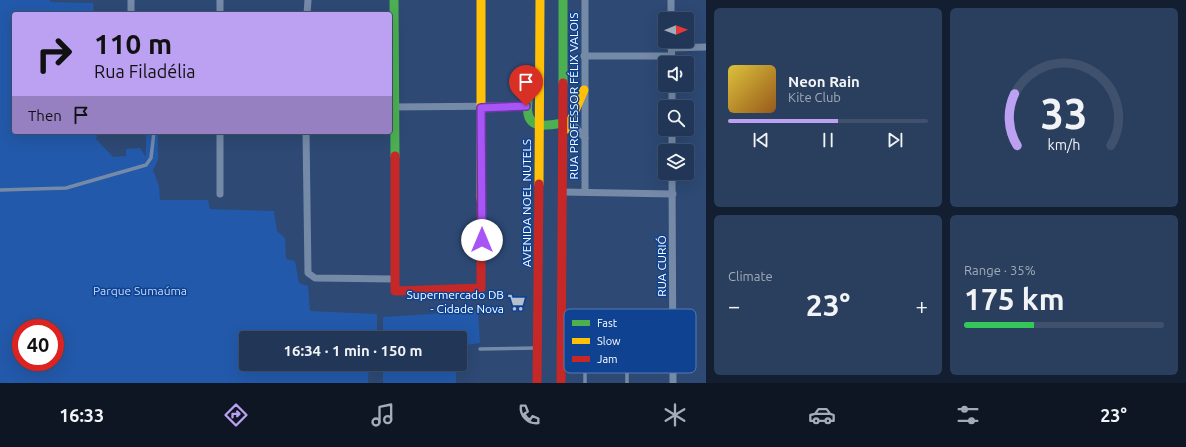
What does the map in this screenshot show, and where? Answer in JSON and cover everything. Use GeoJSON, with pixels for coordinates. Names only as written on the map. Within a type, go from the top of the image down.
{"type":"FeatureCollection","features":[{"type":"Feature","properties":{"kind":"main road"},"geometry":{"type":"LineString","coordinates":[[394,0],[392,107],[395,291],[480,289],[482,284],[481,0]]}},
{"type":"Feature","properties":{"kind":"main road","name":"AVENIDA NOEL NUTELS"},"geometry":{"type":"LineString","coordinates":[[537,383],[540,0]]}},
{"type":"Feature","properties":{"kind":"main road"},"geometry":{"type":"LineString","coordinates":[[561,383],[562,140],[566,122],[563,0]]}},
{"type":"Feature","properties":{"kind":"main road"},"geometry":{"type":"LineString","coordinates":[[540,60],[526,106],[531,119],[539,125],[551,125],[566,122],[584,90]]}},
{"type":"Feature","properties":{"kind":"street"},"geometry":{"type":"LineString","coordinates":[[131,0],[131,12]]}},
{"type":"Feature","properties":{"kind":"street"},"geometry":{"type":"LineString","coordinates":[[220,0],[220,12]]}},
{"type":"Feature","properties":{"kind":"street"},"geometry":{"type":"LineString","coordinates":[[307,12],[308,0]]}},
{"type":"Feature","properties":{"kind":"street","name":"RUA PROFESSOR FÉLIX VALOIS"},"geometry":{"type":"LineString","coordinates":[[585,0],[585,191]]}},
{"type":"Feature","properties":{"kind":"street"},"geometry":{"type":"LineString","coordinates":[[671,0],[671,12]]}},
{"type":"Feature","properties":{"kind":"street"},"geometry":{"type":"LineString","coordinates":[[694,46],[706,47]]}},
{"type":"Feature","properties":{"kind":"street"},"geometry":{"type":"LineString","coordinates":[[584,56],[658,59]]}},
{"type":"Feature","properties":{"kind":"street"},"geometry":{"type":"LineString","coordinates":[[392,107],[481,108],[526,106]]}},
{"type":"Feature","properties":{"kind":"street"},"geometry":{"type":"LineString","coordinates":[[566,122],[585,138]]}},
{"type":"Feature","properties":{"kind":"street"},"geometry":{"type":"LineString","coordinates":[[220,134],[220,194]]}},
{"type":"Feature","properties":{"kind":"street"},"geometry":{"type":"LineString","coordinates":[[306,134],[308,273],[315,278],[394,279]]}},
{"type":"Feature","properties":{"kind":"street","name":"RUA CURIÓ"},"geometry":{"type":"LineString","coordinates":[[672,180],[673,309]]}},
{"type":"Feature","properties":{"kind":"street"},"geometry":{"type":"LineString","coordinates":[[562,192],[585,191],[672,194]]}},
{"type":"Feature","properties":{"kind":"street","name":"RUA CURIÓ"},"geometry":{"type":"LineString","coordinates":[[673,373],[673,383]]}},
{"type":"Feature","properties":{"kind":"lane"},"geometry":{"type":"LineString","coordinates":[[0,190],[66,188],[146,165],[151,158],[154,134]]}},
{"type":"Feature","properties":{"kind":"lane"},"geometry":{"type":"LineString","coordinates":[[480,349],[538,348]]}},
{"type":"Feature","properties":{"kind":"green space","name":"Parque Sumaúma"},"geometry":{"type":"Polygon","coordinates":[[[0,0],[50,0],[50,2],[93,3],[94,12],[12,12],[12,134],[97,134],[96,139],[113,157],[126,156],[126,149],[140,148],[146,157],[146,134],[158,134],[158,160],[153,170],[159,186],[160,200],[208,200],[210,209],[274,211],[277,231],[285,238],[286,259],[295,261],[299,283],[308,286],[310,311],[377,314],[377,331],[239,331],[239,371],[369,371],[368,383],[0,383],[0,0]]]}},
{"type":"Feature","properties":{"kind":"green space"},"geometry":{"type":"Polygon","coordinates":[[[478,311],[480,343],[467,345],[467,331],[383,331],[383,317],[478,311]]]}},
{"type":"Feature","properties":{"kind":"green space"},"geometry":{"type":"Polygon","coordinates":[[[383,371],[456,371],[456,383],[383,383],[383,371]]]}},
{"type":"Feature","properties":{"kind":"traffic: fast"},"geometry":{"type":"LineString","coordinates":[[394,0],[395,156]]}},
{"type":"Feature","properties":{"kind":"traffic: fast"},"geometry":{"type":"LineString","coordinates":[[563,0],[563,83]]}},
{"type":"Feature","properties":{"kind":"traffic: fast"},"geometry":{"type":"LineString","coordinates":[[536,73],[529,94],[529,117],[533,122],[540,125],[571,122]]}},
{"type":"Feature","properties":{"kind":"traffic: slow"},"geometry":{"type":"LineString","coordinates":[[481,0],[481,200]]}},
{"type":"Feature","properties":{"kind":"traffic: slow"},"geometry":{"type":"LineString","coordinates":[[539,184],[540,0]]}},
{"type":"Feature","properties":{"kind":"traffic: slow"},"geometry":{"type":"LineString","coordinates":[[567,129],[584,90]]}},
{"type":"Feature","properties":{"kind":"traffic: jam"},"geometry":{"type":"LineString","coordinates":[[561,383],[563,83]]}},
{"type":"Feature","properties":{"kind":"traffic: jam"},"geometry":{"type":"LineString","coordinates":[[395,156],[395,291],[481,288],[481,200]]}},
{"type":"Feature","properties":{"kind":"traffic: jam"},"geometry":{"type":"LineString","coordinates":[[537,383],[539,184]]}},
{"type":"Feature","properties":{"kind":"place","name":"Supermercado DB - Cidade Nova"},"geometry":{"type":"Point","coordinates":[517,302]}},
{"type":"Feature","properties":{"kind":"route"},"geometry":{"type":"LineString","coordinates":[[482,240],[481,108],[526,106]]}}]}
